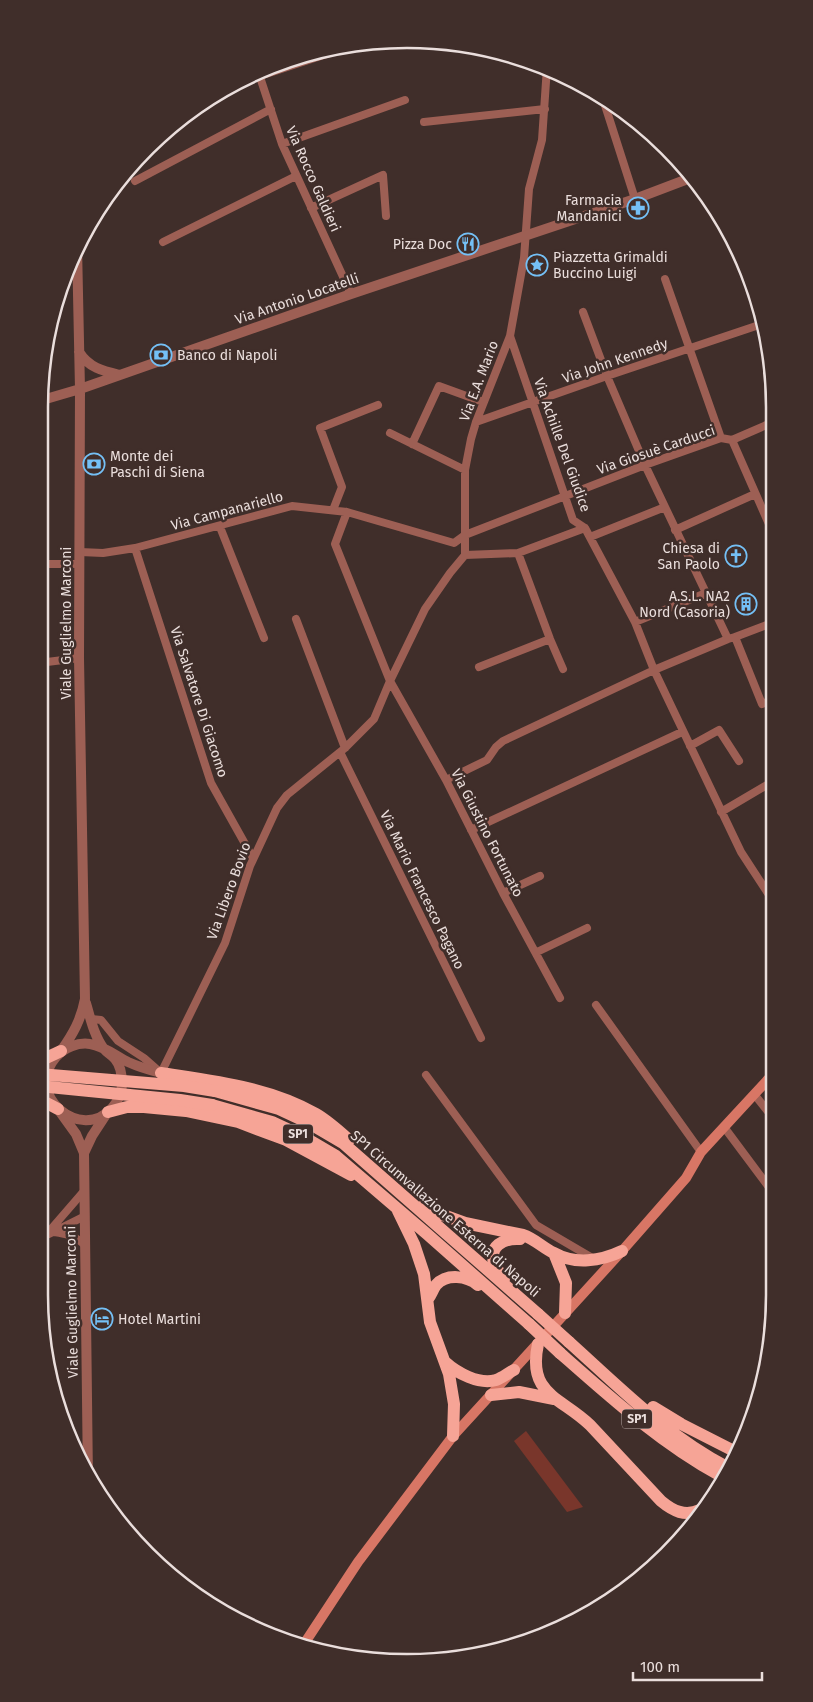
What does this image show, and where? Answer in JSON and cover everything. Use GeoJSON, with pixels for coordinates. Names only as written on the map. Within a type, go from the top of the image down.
{"type":"FeatureCollection","features":[{"type":"Feature","properties":{"kind":"highway"},"geometry":{"type":"LineString","coordinates":[[48,1057],[61,1051]]}},
{"type":"Feature","properties":{"kind":"highway"},"geometry":{"type":"LineString","coordinates":[[161,1073],[223,1082],[293,1103],[316,1114],[332,1125],[357,1147],[375,1170]]}},
{"type":"Feature","properties":{"kind":"highway","name":"SP1 Circumvallazione Esterna di Napoli"},"geometry":{"type":"LineString","coordinates":[[48,1075],[184,1086],[214,1091],[279,1110],[309,1122],[343,1142],[620,1388],[684,1441],[723,1464]]}},
{"type":"Feature","properties":{"kind":"highway","name":"SP1 Circumvallazione Esterna di Napoli"},"geometry":{"type":"LineString","coordinates":[[48,1087],[212,1105],[272,1122],[302,1136],[336,1156],[372,1186],[612,1399],[676,1449],[716,1474]]}},
{"type":"Feature","properties":{"kind":"highway"},"geometry":{"type":"LineString","coordinates":[[48,1104],[58,1110]]}},
{"type":"Feature","properties":{"kind":"highway"},"geometry":{"type":"LineString","coordinates":[[108,1112],[144,1107],[186,1111],[238,1122],[286,1140],[372,1186]]}},
{"type":"Feature","properties":{"kind":"highway"},"geometry":{"type":"LineString","coordinates":[[413,1203],[465,1223],[523,1235],[554,1254],[579,1260],[596,1260],[622,1251]]}},
{"type":"Feature","properties":{"kind":"highway"},"geometry":{"type":"LineString","coordinates":[[396,1207],[414,1244],[424,1274],[430,1322],[452,1387],[454,1436]]}},
{"type":"Feature","properties":{"kind":"highway"},"geometry":{"type":"LineString","coordinates":[[513,1294],[494,1263],[494,1250],[497,1244],[504,1240],[523,1239],[537,1242]]}},
{"type":"Feature","properties":{"kind":"highway"},"geometry":{"type":"LineString","coordinates":[[554,1254],[566,1283],[565,1313]]}},
{"type":"Feature","properties":{"kind":"highway"},"geometry":{"type":"LineString","coordinates":[[428,1299],[437,1284],[460,1276],[473,1281],[488,1294],[509,1306]]}},
{"type":"Feature","properties":{"kind":"highway"},"geometry":{"type":"LineString","coordinates":[[538,1344],[535,1365],[537,1374],[554,1400]]}},
{"type":"Feature","properties":{"kind":"highway"},"geometry":{"type":"LineString","coordinates":[[445,1362],[453,1370],[482,1380],[497,1379],[514,1370]]}},
{"type":"Feature","properties":{"kind":"highway"},"geometry":{"type":"LineString","coordinates":[[620,1388],[680,1424],[730,1449]]}},
{"type":"Feature","properties":{"kind":"highway"},"geometry":{"type":"LineString","coordinates":[[491,1395],[519,1392],[554,1400],[582,1417],[661,1501],[670,1508],[686,1514],[692,1513]]}},
{"type":"Feature","properties":{"kind":"main road"},"geometry":{"type":"LineString","coordinates":[[307,1640],[358,1562],[454,1436],[622,1251],[686,1178],[701,1152],[766,1082]]}},
{"type":"Feature","properties":{"kind":"street","name":"Via E.A. Mario"},"geometry":{"type":"LineString","coordinates":[[465,535],[465,470],[476,422],[510,336],[524,258],[529,188],[542,140],[547,76]]}},
{"type":"Feature","properties":{"kind":"street","name":"Via Rocco Galdieri"},"geometry":{"type":"LineString","coordinates":[[261,79],[282,144],[351,294]]}},
{"type":"Feature","properties":{"kind":"street"},"geometry":{"type":"LineString","coordinates":[[282,144],[405,100]]}},
{"type":"Feature","properties":{"kind":"street"},"geometry":{"type":"LineString","coordinates":[[606,108],[635,199]]}},
{"type":"Feature","properties":{"kind":"street"},"geometry":{"type":"LineString","coordinates":[[424,122],[545,109]]}},
{"type":"Feature","properties":{"kind":"street"},"geometry":{"type":"LineString","coordinates":[[135,181],[271,110]]}},
{"type":"Feature","properties":{"kind":"street"},"geometry":{"type":"LineString","coordinates":[[311,208],[383,175],[386,216]]}},
{"type":"Feature","properties":{"kind":"street"},"geometry":{"type":"LineString","coordinates":[[163,242],[296,176]]}},
{"type":"Feature","properties":{"kind":"street","name":"Via Antonio Locatelli"},"geometry":{"type":"LineString","coordinates":[[48,399],[80,390],[351,294],[635,199],[685,180]]}},
{"type":"Feature","properties":{"kind":"street","name":"Viale Guglielmo Marconi"},"geometry":{"type":"LineString","coordinates":[[61,1051],[81,1018],[85,999],[79,658],[80,390],[77,264]]}},
{"type":"Feature","properties":{"kind":"street"},"geometry":{"type":"LineString","coordinates":[[665,279],[721,438]]}},
{"type":"Feature","properties":{"kind":"street"},"geometry":{"type":"LineString","coordinates":[[583,312],[644,465],[762,704],[766,702]]}},
{"type":"Feature","properties":{"kind":"street","name":"Via John Kennedy"},"geometry":{"type":"LineString","coordinates":[[476,422],[756,326]]}},
{"type":"Feature","properties":{"kind":"street","name":"Via Achille Del Giudice"},"geometry":{"type":"LineString","coordinates":[[510,336],[573,520],[585,528],[635,622],[682,732],[721,812],[741,852],[766,891]]}},
{"type":"Feature","properties":{"kind":"street"},"geometry":{"type":"LineString","coordinates":[[79,352],[91,366],[120,375]]}},
{"type":"Feature","properties":{"kind":"street"},"geometry":{"type":"LineString","coordinates":[[412,444],[439,386],[483,402]]}},
{"type":"Feature","properties":{"kind":"street"},"geometry":{"type":"LineString","coordinates":[[333,510],[342,486],[320,428],[378,405]]}},
{"type":"Feature","properties":{"kind":"street","name":"Via Giosuè Carducci"},"geometry":{"type":"LineString","coordinates":[[465,535],[644,465],[721,438],[732,440],[766,425]]}},
{"type":"Feature","properties":{"kind":"street"},"geometry":{"type":"LineString","coordinates":[[390,433],[465,470]]}},
{"type":"Feature","properties":{"kind":"street"},"geometry":{"type":"LineString","coordinates":[[732,440],[766,518]]}},
{"type":"Feature","properties":{"kind":"street"},"geometry":{"type":"LineString","coordinates":[[675,530],[755,494]]}},
{"type":"Feature","properties":{"kind":"street","name":"Via Campanariello"},"geometry":{"type":"LineString","coordinates":[[80,552],[104,553],[135,548],[292,506],[347,512],[454,543],[465,535]]}},
{"type":"Feature","properties":{"kind":"street"},"geometry":{"type":"LineString","coordinates":[[590,537],[665,507]]}},
{"type":"Feature","properties":{"kind":"street","name":"Via Giustino Fortunato"},"geometry":{"type":"LineString","coordinates":[[347,512],[335,544],[390,681],[446,780],[503,893],[560,998]]}},
{"type":"Feature","properties":{"kind":"street"},"geometry":{"type":"LineString","coordinates":[[220,526],[264,638]]}},
{"type":"Feature","properties":{"kind":"street"},"geometry":{"type":"LineString","coordinates":[[465,535],[465,555],[518,553],[585,528]]}},
{"type":"Feature","properties":{"kind":"street","name":"Via Salvatore Di Giacomo"},"geometry":{"type":"LineString","coordinates":[[135,548],[211,783],[253,858]]}},
{"type":"Feature","properties":{"kind":"street"},"geometry":{"type":"LineString","coordinates":[[518,553],[563,669]]}},
{"type":"Feature","properties":{"kind":"street","name":"Via Libero Bovio"},"geometry":{"type":"LineString","coordinates":[[161,1073],[225,943],[253,858],[277,808],[287,795],[342,750],[374,719],[425,609],[465,555]]}},
{"type":"Feature","properties":{"kind":"street"},"geometry":{"type":"LineString","coordinates":[[48,564],[80,564]]}},
{"type":"Feature","properties":{"kind":"street"},"geometry":{"type":"LineString","coordinates":[[635,622],[706,593]]}},
{"type":"Feature","properties":{"kind":"street","name":"Via Mario Francesco Pagano"},"geometry":{"type":"LineString","coordinates":[[296,619],[342,750],[482,1038]]}},
{"type":"Feature","properties":{"kind":"street"},"geometry":{"type":"LineString","coordinates":[[446,780],[487,760],[503,741],[654,670],[766,625]]}},
{"type":"Feature","properties":{"kind":"street"},"geometry":{"type":"LineString","coordinates":[[479,667],[550,639]]}},
{"type":"Feature","properties":{"kind":"street"},"geometry":{"type":"LineString","coordinates":[[48,662],[79,658]]}},
{"type":"Feature","properties":{"kind":"street"},"geometry":{"type":"LineString","coordinates":[[690,746],[719,730],[739,761]]}},
{"type":"Feature","properties":{"kind":"street"},"geometry":{"type":"LineString","coordinates":[[471,830],[682,732]]}},
{"type":"Feature","properties":{"kind":"street"},"geometry":{"type":"LineString","coordinates":[[721,812],[766,786]]}},
{"type":"Feature","properties":{"kind":"street"},"geometry":{"type":"LineString","coordinates":[[503,893],[540,876]]}},
{"type":"Feature","properties":{"kind":"street"},"geometry":{"type":"LineString","coordinates":[[536,952],[587,928]]}},
{"type":"Feature","properties":{"kind":"street","name":"Viale Guglielmo Marconi"},"geometry":{"type":"LineString","coordinates":[[85,999],[91,1019],[104,1048]]}},
{"type":"Feature","properties":{"kind":"street"},"geometry":{"type":"LineString","coordinates":[[596,1005],[701,1152]]}},
{"type":"Feature","properties":{"kind":"street"},"geometry":{"type":"LineString","coordinates":[[91,1019],[101,1020],[118,1041],[144,1058],[161,1073]]}},
{"type":"Feature","properties":{"kind":"street"},"geometry":{"type":"LineString","coordinates":[[48,1071],[51,1062],[61,1051],[75,1045],[90,1044],[104,1048],[144,1069],[161,1073]]}},
{"type":"Feature","properties":{"kind":"street"},"geometry":{"type":"LineString","coordinates":[[48,1092],[58,1110],[65,1115],[80,1120],[94,1119],[108,1112],[118,1101],[123,1087],[122,1072],[115,1058],[104,1048]]}},
{"type":"Feature","properties":{"kind":"street"},"geometry":{"type":"LineString","coordinates":[[426,1075],[536,1225],[596,1260]]}},
{"type":"Feature","properties":{"kind":"street"},"geometry":{"type":"LineString","coordinates":[[754,1094],[766,1109]]}},
{"type":"Feature","properties":{"kind":"street","name":"Viale Guglielmo Marconi"},"geometry":{"type":"LineString","coordinates":[[58,1110],[76,1134],[84,1153],[88,1459]]}},
{"type":"Feature","properties":{"kind":"street","name":"Viale Guglielmo Marconi"},"geometry":{"type":"LineString","coordinates":[[84,1153],[92,1136],[108,1112]]}},
{"type":"Feature","properties":{"kind":"street"},"geometry":{"type":"LineString","coordinates":[[724,1127],[766,1183]]}},
{"type":"Feature","properties":{"kind":"street"},"geometry":{"type":"LineString","coordinates":[[48,1233],[84,1191]]}},
{"type":"Feature","properties":{"kind":"street"},"geometry":{"type":"LineString","coordinates":[[48,1235],[85,1216]]}},
{"type":"Feature","properties":{"kind":"street"},"geometry":{"type":"LineString","coordinates":[[54,1232],[76,1237],[85,1245]]}},
{"type":"Feature","properties":{"kind":"shaded area"},"geometry":{"type":"Polygon","coordinates":[[[526,1431],[583,1507],[567,1512],[514,1441],[526,1431]]]}},
{"type":"Feature","properties":{"kind":"place","name":"Farmacia Mandanici"},"geometry":{"type":"Point","coordinates":[638,208]}},
{"type":"Feature","properties":{"kind":"place","name":"Pizza Doc"},"geometry":{"type":"Point","coordinates":[468,244]}},
{"type":"Feature","properties":{"kind":"place","name":"Piazzetta Grimaldi Buccino Luigi"},"geometry":{"type":"Point","coordinates":[537,265]}},
{"type":"Feature","properties":{"kind":"place","name":"Banco di Napoli"},"geometry":{"type":"Point","coordinates":[161,355]}},
{"type":"Feature","properties":{"kind":"place","name":"Monte dei Paschi di Siena"},"geometry":{"type":"Point","coordinates":[94,464]}},
{"type":"Feature","properties":{"kind":"place","name":"Chiesa di San Paolo"},"geometry":{"type":"Point","coordinates":[736,556]}},
{"type":"Feature","properties":{"kind":"place","name":"A.S.L. NA2 Nord (Casoria)"},"geometry":{"type":"Point","coordinates":[746,604]}},
{"type":"Feature","properties":{"kind":"place","name":"Hotel Martini"},"geometry":{"type":"Point","coordinates":[102,1319]}}]}
